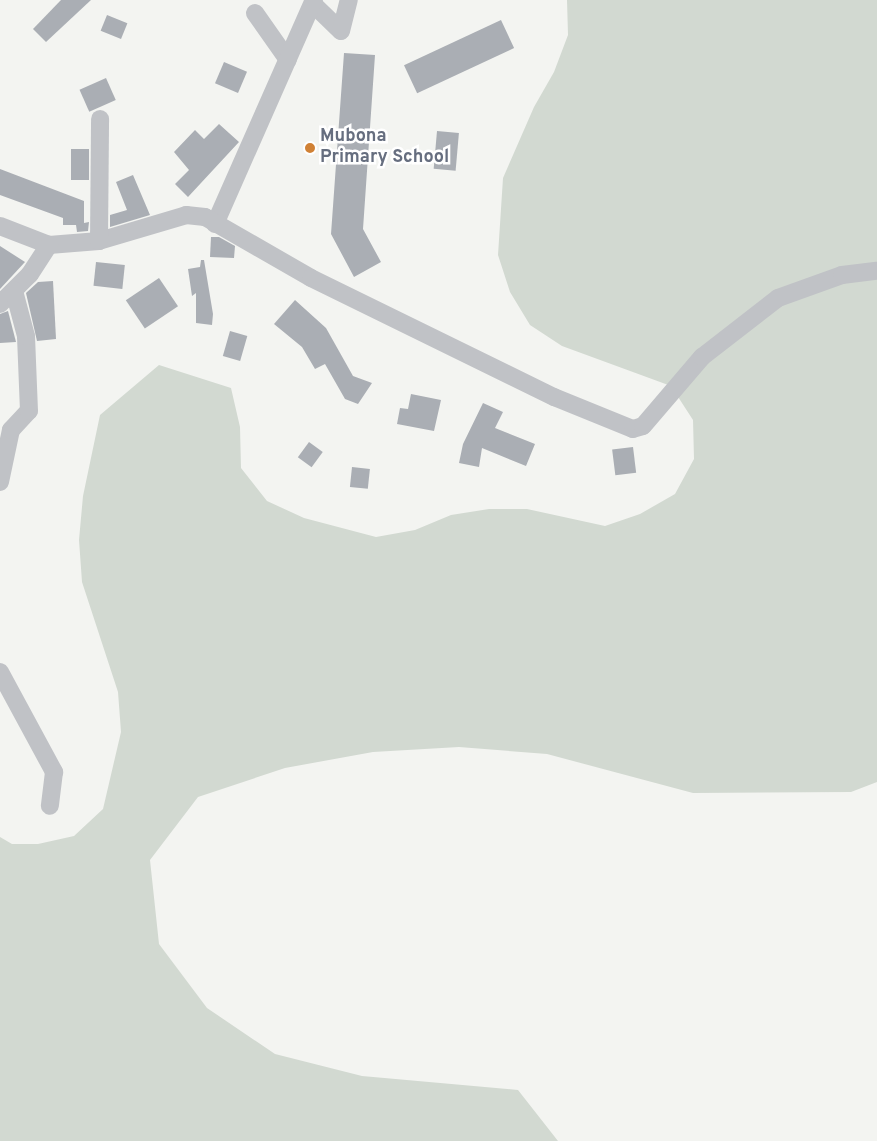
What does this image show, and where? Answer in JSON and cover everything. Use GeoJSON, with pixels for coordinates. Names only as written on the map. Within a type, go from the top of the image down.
{"type":"FeatureCollection","features":[{"type":"Feature","properties":{"kind":"street"},"geometry":{"type":"LineString","coordinates":[[215,224],[314,2],[341,31],[349,0]]}},
{"type":"Feature","properties":{"kind":"street"},"geometry":{"type":"LineString","coordinates":[[255,13],[288,60]]}},
{"type":"Feature","properties":{"kind":"street"},"geometry":{"type":"LineString","coordinates":[[99,241],[100,119]]}},
{"type":"Feature","properties":{"kind":"street"},"geometry":{"type":"LineString","coordinates":[[0,226],[49,245],[99,241],[186,215],[206,217],[310,278],[584,411],[633,429],[643,426],[702,357],[778,298],[842,275],[877,271]]}},
{"type":"Feature","properties":{"kind":"street"},"geometry":{"type":"LineString","coordinates":[[0,304],[14,291],[49,245]]}},
{"type":"Feature","properties":{"kind":"street"},"geometry":{"type":"LineString","coordinates":[[0,482],[11,430],[29,411],[26,336],[14,291]]}},
{"type":"Feature","properties":{"kind":"street"},"geometry":{"type":"LineString","coordinates":[[0,672],[54,772],[50,806]]}},
{"type":"Feature","properties":{"kind":"shaded area"},"geometry":{"type":"Polygon","coordinates":[[[567,0],[877,0],[877,782],[851,792],[693,793],[547,754],[459,747],[373,752],[285,768],[198,797],[150,860],[159,944],[207,1008],[275,1054],[362,1076],[518,1090],[558,1141],[0,1141],[0,837],[12,844],[38,844],[74,836],[103,809],[121,732],[118,692],[82,582],[79,540],[83,496],[100,415],[159,365],[231,388],[240,427],[241,468],[267,501],[304,518],[376,537],[415,530],[451,515],[489,509],[527,509],[605,526],[640,514],[675,494],[694,459],[693,420],[671,386],[562,346],[530,325],[510,292],[498,255],[503,178],[534,107],[554,72],[568,35],[567,0]]]}},
{"type":"Feature","properties":{"kind":"building"},"geometry":{"type":"Polygon","coordinates":[[[61,0],[91,0],[46,42],[33,29],[61,0]]]}},
{"type":"Feature","properties":{"kind":"building"},"geometry":{"type":"Polygon","coordinates":[[[107,15],[127,23],[121,39],[101,31],[107,15]]]}},
{"type":"Feature","properties":{"kind":"building"},"geometry":{"type":"Polygon","coordinates":[[[501,20],[514,48],[417,93],[404,65],[501,20]]]}},
{"type":"Feature","properties":{"kind":"building"},"geometry":{"type":"Polygon","coordinates":[[[344,53],[375,55],[363,229],[381,262],[354,277],[331,234],[344,53]]]}},
{"type":"Feature","properties":{"kind":"building"},"geometry":{"type":"Polygon","coordinates":[[[224,62],[247,72],[238,93],[215,83],[224,62]]]}},
{"type":"Feature","properties":{"kind":"building"},"geometry":{"type":"Polygon","coordinates":[[[106,78],[116,100],[89,112],[80,90],[106,78]]]}},
{"type":"Feature","properties":{"kind":"building"},"geometry":{"type":"Polygon","coordinates":[[[219,124],[239,142],[188,197],[175,184],[189,170],[174,152],[195,130],[204,139],[219,124]]]}},
{"type":"Feature","properties":{"kind":"building"},"geometry":{"type":"Polygon","coordinates":[[[437,131],[459,133],[456,171],[434,169],[437,131]]]}},
{"type":"Feature","properties":{"kind":"building"},"geometry":{"type":"Polygon","coordinates":[[[71,149],[89,149],[89,180],[71,180],[71,149]]]}},
{"type":"Feature","properties":{"kind":"building"},"geometry":{"type":"Polygon","coordinates":[[[0,169],[84,201],[84,223],[89,222],[88,231],[77,232],[76,225],[63,225],[63,218],[0,195],[0,169]]]}},
{"type":"Feature","properties":{"kind":"building"},"geometry":{"type":"Polygon","coordinates":[[[133,175],[150,215],[110,227],[110,215],[127,210],[116,182],[133,175]]]}},
{"type":"Feature","properties":{"kind":"building"},"geometry":{"type":"Polygon","coordinates":[[[211,237],[219,237],[235,246],[234,258],[210,257],[211,237]]]}},
{"type":"Feature","properties":{"kind":"building"},"geometry":{"type":"Polygon","coordinates":[[[0,246],[25,262],[0,289],[0,246]]]}},
{"type":"Feature","properties":{"kind":"building"},"geometry":{"type":"Polygon","coordinates":[[[201,260],[204,260],[213,314],[212,325],[196,323],[196,293],[192,296],[188,269],[200,267],[201,260]]]}},
{"type":"Feature","properties":{"kind":"building"},"geometry":{"type":"Polygon","coordinates":[[[96,262],[125,265],[122,289],[93,286],[96,262]]]}},
{"type":"Feature","properties":{"kind":"building"},"geometry":{"type":"Polygon","coordinates":[[[159,278],[178,306],[145,329],[126,300],[159,278]]]}},
{"type":"Feature","properties":{"kind":"building"},"geometry":{"type":"Polygon","coordinates":[[[53,281],[56,339],[37,341],[26,293],[38,282],[53,281]]]}},
{"type":"Feature","properties":{"kind":"building"},"geometry":{"type":"Polygon","coordinates":[[[295,300],[326,328],[353,376],[372,383],[358,404],[345,399],[325,364],[315,369],[302,347],[274,324],[295,300]]]}},
{"type":"Feature","properties":{"kind":"building"},"geometry":{"type":"Polygon","coordinates":[[[8,311],[16,342],[0,343],[0,314],[8,311]]]}},
{"type":"Feature","properties":{"kind":"building"},"geometry":{"type":"Polygon","coordinates":[[[230,331],[247,336],[240,361],[223,356],[230,331]]]}},
{"type":"Feature","properties":{"kind":"building"},"geometry":{"type":"Polygon","coordinates":[[[411,394],[441,400],[434,431],[397,424],[400,408],[408,409],[411,394]]]}},
{"type":"Feature","properties":{"kind":"building"},"geometry":{"type":"Polygon","coordinates":[[[483,403],[503,412],[495,428],[535,444],[526,466],[482,448],[479,467],[459,463],[463,444],[483,403]]]}},
{"type":"Feature","properties":{"kind":"building"},"geometry":{"type":"Polygon","coordinates":[[[309,442],[323,452],[312,467],[298,457],[309,442]]]}},
{"type":"Feature","properties":{"kind":"building"},"geometry":{"type":"Polygon","coordinates":[[[633,447],[636,473],[615,475],[612,450],[633,447]]]}},
{"type":"Feature","properties":{"kind":"building"},"geometry":{"type":"Polygon","coordinates":[[[352,467],[370,469],[368,489],[350,487],[352,467]]]}},
{"type":"Feature","properties":{"kind":"place","name":"Mubona Primary School"},"geometry":{"type":"Point","coordinates":[310,148]}}]}
